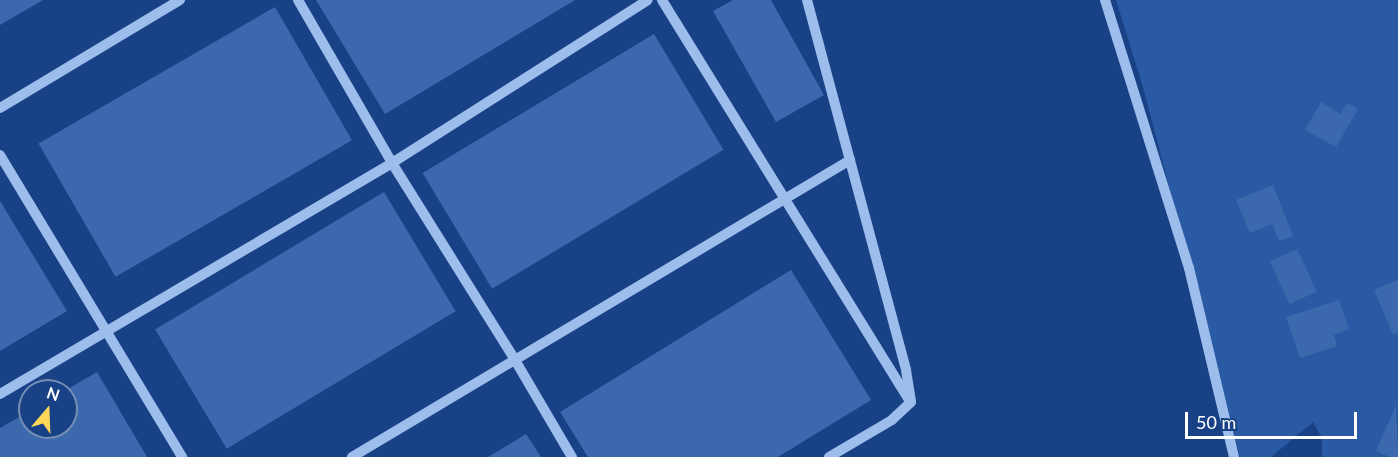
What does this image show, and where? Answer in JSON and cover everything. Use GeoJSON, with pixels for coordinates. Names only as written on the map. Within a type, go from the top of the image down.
{"type":"FeatureCollection","features":[{"type":"Feature","properties":{"kind":"lane"},"geometry":{"type":"LineString","coordinates":[[0,108],[180,0]]}},
{"type":"Feature","properties":{"kind":"lane"},"geometry":{"type":"LineString","coordinates":[[298,0],[392,162],[515,360],[572,457]]}},
{"type":"Feature","properties":{"kind":"lane"},"geometry":{"type":"LineString","coordinates":[[0,394],[392,162],[648,0]]}},
{"type":"Feature","properties":{"kind":"lane"},"geometry":{"type":"LineString","coordinates":[[662,0],[911,402]]}},
{"type":"Feature","properties":{"kind":"lane"},"geometry":{"type":"LineString","coordinates":[[807,0],[906,369],[911,402]]}},
{"type":"Feature","properties":{"kind":"lane"},"geometry":{"type":"LineString","coordinates":[[1105,0],[1189,268],[1234,457]]}},
{"type":"Feature","properties":{"kind":"lane"},"geometry":{"type":"LineString","coordinates":[[0,155],[182,457]]}},
{"type":"Feature","properties":{"kind":"lane"},"geometry":{"type":"LineString","coordinates":[[352,457],[850,160]]}},
{"type":"Feature","properties":{"kind":"lane"},"geometry":{"type":"LineString","coordinates":[[829,457],[892,420],[911,402]]}},
{"type":"Feature","properties":{"kind":"shaded area"},"geometry":{"type":"Polygon","coordinates":[[[1116,0],[1398,0],[1398,457],[1322,457],[1322,438],[1313,422],[1271,457],[1240,457],[1143,87],[1116,0]]]}},
{"type":"Feature","properties":{"kind":"building"},"geometry":{"type":"Polygon","coordinates":[[[0,0],[43,0],[0,25],[0,0]]]}},
{"type":"Feature","properties":{"kind":"building"},"geometry":{"type":"Polygon","coordinates":[[[316,0],[575,0],[385,114],[316,0]]]}},
{"type":"Feature","properties":{"kind":"building"},"geometry":{"type":"Polygon","coordinates":[[[733,0],[771,0],[824,95],[776,122],[713,11],[733,0]]]}},
{"type":"Feature","properties":{"kind":"building"},"geometry":{"type":"Polygon","coordinates":[[[275,7],[352,140],[116,277],[39,144],[275,7]]]}},
{"type":"Feature","properties":{"kind":"building"},"geometry":{"type":"Polygon","coordinates":[[[654,34],[724,150],[492,289],[423,173],[654,34]]]}},
{"type":"Feature","properties":{"kind":"building"},"geometry":{"type":"Polygon","coordinates":[[[1321,102],[1341,114],[1347,103],[1358,109],[1336,147],[1305,130],[1321,102]]]}},
{"type":"Feature","properties":{"kind":"building"},"geometry":{"type":"Polygon","coordinates":[[[1273,185],[1293,236],[1279,241],[1272,224],[1250,233],[1236,200],[1273,185]]]}},
{"type":"Feature","properties":{"kind":"building"},"geometry":{"type":"Polygon","coordinates":[[[384,192],[456,311],[227,449],[155,330],[384,192]]]}},
{"type":"Feature","properties":{"kind":"building"},"geometry":{"type":"Polygon","coordinates":[[[0,201],[67,311],[0,351],[0,201]]]}},
{"type":"Feature","properties":{"kind":"building"},"geometry":{"type":"Polygon","coordinates":[[[1297,249],[1317,292],[1290,304],[1270,262],[1297,249]]]}},
{"type":"Feature","properties":{"kind":"building"},"geometry":{"type":"Polygon","coordinates":[[[791,270],[871,400],[778,457],[588,457],[560,412],[791,270]]]}},
{"type":"Feature","properties":{"kind":"building"},"geometry":{"type":"Polygon","coordinates":[[[1398,280],[1398,333],[1393,335],[1374,290],[1398,280]]]}},
{"type":"Feature","properties":{"kind":"building"},"geometry":{"type":"Polygon","coordinates":[[[1339,300],[1349,329],[1334,335],[1337,346],[1300,358],[1286,317],[1339,300]]]}},
{"type":"Feature","properties":{"kind":"building"},"geometry":{"type":"Polygon","coordinates":[[[97,372],[147,457],[0,457],[0,428],[18,418],[18,439],[78,439],[78,383],[97,372]]]}},
{"type":"Feature","properties":{"kind":"building"},"geometry":{"type":"Polygon","coordinates":[[[1396,405],[1398,457],[1390,457],[1376,451],[1396,405]]]}},
{"type":"Feature","properties":{"kind":"building"},"geometry":{"type":"Polygon","coordinates":[[[526,434],[541,457],[488,457],[526,434]]]}}]}
